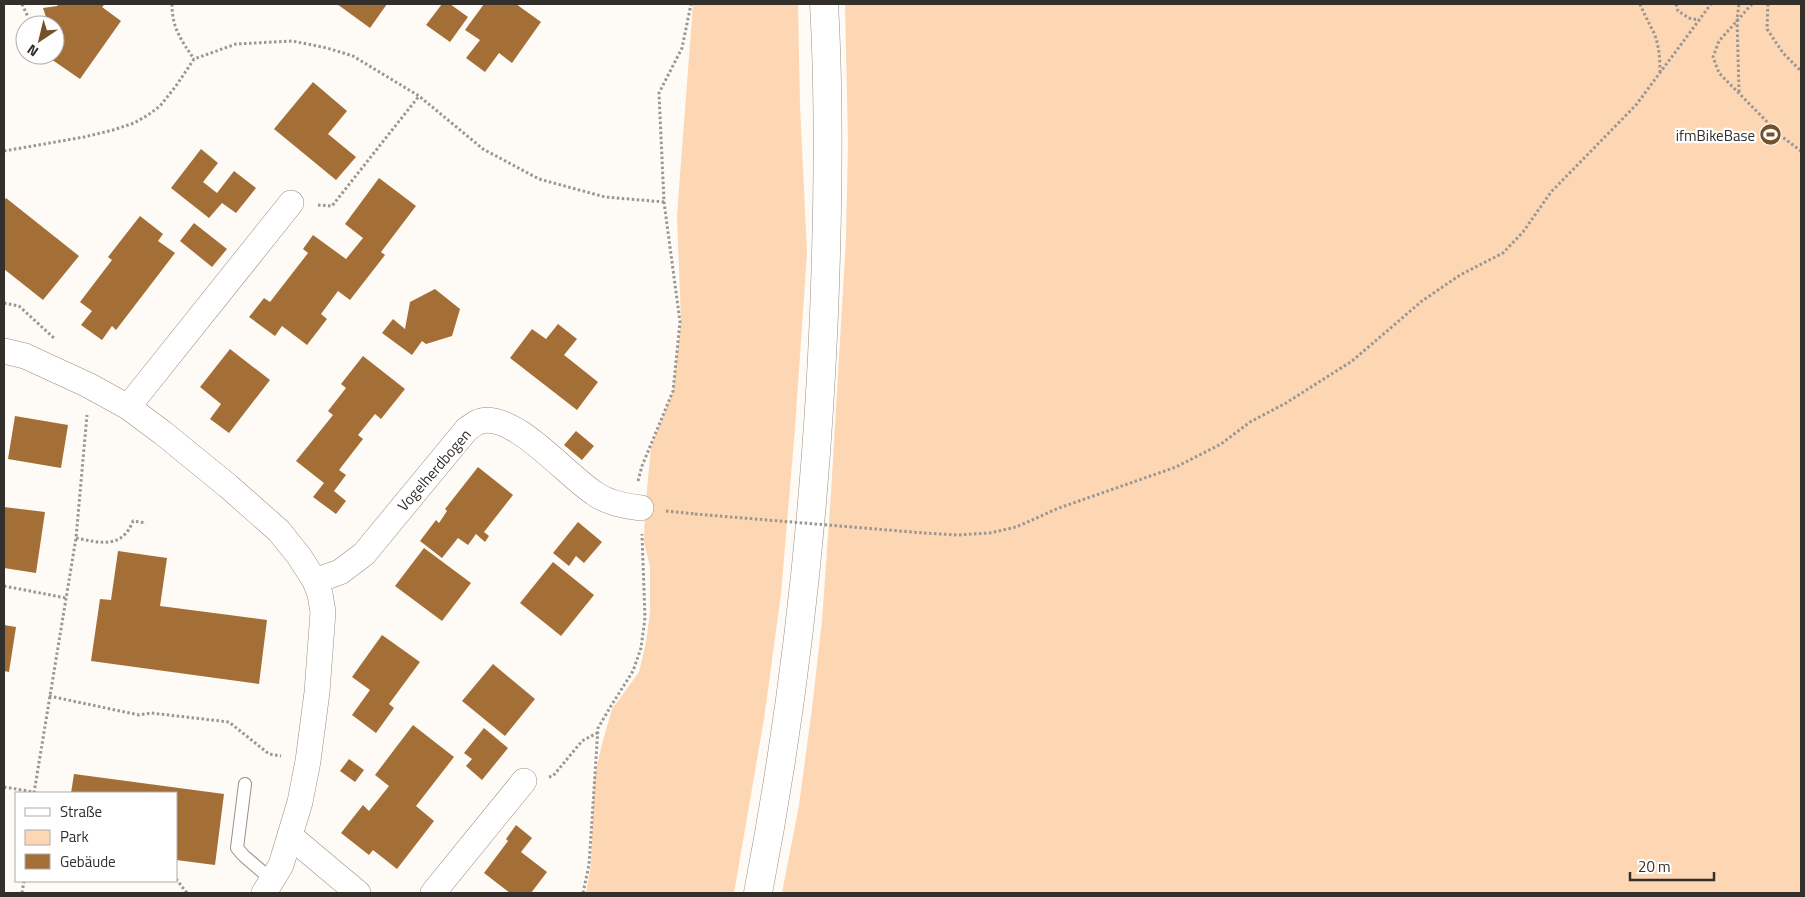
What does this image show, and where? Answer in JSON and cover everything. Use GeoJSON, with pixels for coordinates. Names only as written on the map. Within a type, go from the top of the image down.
{"type":"FeatureCollection","features":[{"type":"Feature","properties":{"kind":"main road"},"geometry":{"type":"LineString","coordinates":[[758,893],[787,720],[799,630],[818,430],[827,228],[824,4]]}},
{"type":"Feature","properties":{"kind":"street"},"geometry":{"type":"LineString","coordinates":[[128,407],[291,203]]}},
{"type":"Feature","properties":{"kind":"street"},"geometry":{"type":"LineString","coordinates":[[4,350],[25,356],[88,385],[128,407],[228,486],[278,531],[299,556],[315,581],[320,594],[322,621],[317,692],[308,761],[281,865],[268,886]]}},
{"type":"Feature","properties":{"kind":"street","name":"Vogelherdbogen"},"geometry":{"type":"LineString","coordinates":[[315,581],[340,572],[364,554],[468,429],[480,421],[498,421],[519,431],[594,494],[623,506],[641,508]]}},
{"type":"Feature","properties":{"kind":"street"},"geometry":{"type":"LineString","coordinates":[[433,893],[524,781]]}},
{"type":"Feature","properties":{"kind":"street"},"geometry":{"type":"LineString","coordinates":[[290,836],[358,893]]}},
{"type":"Feature","properties":{"kind":"lane"},"geometry":{"type":"LineString","coordinates":[[245,784],[237,848],[268,886]]}},
{"type":"Feature","properties":{"kind":"path"},"geometry":{"type":"LineString","coordinates":[[172,4],[176,31],[194,59]]}},
{"type":"Feature","properties":{"kind":"path"},"geometry":{"type":"LineString","coordinates":[[583,893],[589,865],[597,733],[610,706],[634,671],[641,648],[645,618],[641,508],[637,486],[642,466],[673,391],[680,322],[664,202],[659,93],[682,48],[691,4]]}},
{"type":"Feature","properties":{"kind":"path"},"geometry":{"type":"LineString","coordinates":[[1640,4],[1654,34],[1660,55],[1660,72]]}},
{"type":"Feature","properties":{"kind":"path"},"geometry":{"type":"LineString","coordinates":[[1676,4],[1678,11],[1689,18],[1699,20]]}},
{"type":"Feature","properties":{"kind":"path"},"geometry":{"type":"LineString","coordinates":[[695,514],[924,533],[957,535],[990,532],[1016,527],[1059,508],[1176,468],[1221,444],[1250,422],[1286,403],[1352,361],[1422,301],[1460,275],[1503,253],[1523,232],[1551,192],[1636,105],[1711,4]]}},
{"type":"Feature","properties":{"kind":"path"},"geometry":{"type":"LineString","coordinates":[[1739,92],[1737,19],[1740,4]]}},
{"type":"Feature","properties":{"kind":"path"},"geometry":{"type":"LineString","coordinates":[[1752,4],[1719,41],[1713,57],[1719,73],[1781,136],[1801,151]]}},
{"type":"Feature","properties":{"kind":"path"},"geometry":{"type":"LineString","coordinates":[[1768,4],[1767,29],[1783,53],[1801,71]]}},
{"type":"Feature","properties":{"kind":"path"},"geometry":{"type":"LineString","coordinates":[[4,151],[84,137],[113,130],[134,122],[160,106],[194,59],[236,44],[292,41],[327,48],[353,56],[419,96],[483,148],[539,179],[606,197],[664,202]]}},
{"type":"Feature","properties":{"kind":"path"},"geometry":{"type":"LineString","coordinates":[[291,203],[332,206],[419,96]]}},
{"type":"Feature","properties":{"kind":"path"},"geometry":{"type":"LineString","coordinates":[[34,792],[76,538],[87,419],[88,385]]}},
{"type":"Feature","properties":{"kind":"path"},"geometry":{"type":"LineString","coordinates":[[76,538],[102,543],[117,541],[130,529],[133,521],[146,523]]}},
{"type":"Feature","properties":{"kind":"path"},"geometry":{"type":"LineString","coordinates":[[4,586],[66,598]]}},
{"type":"Feature","properties":{"kind":"path"},"geometry":{"type":"LineString","coordinates":[[49,696],[139,715],[151,713],[229,722],[269,754],[308,761]]}},
{"type":"Feature","properties":{"kind":"path"},"geometry":{"type":"LineString","coordinates":[[524,781],[553,776],[582,741],[597,733]]}},
{"type":"Feature","properties":{"kind":"path"},"geometry":{"type":"LineString","coordinates":[[4,787],[29,792]]}},
{"type":"Feature","properties":{"kind":"path"},"geometry":{"type":"LineString","coordinates":[[178,882],[187,893]]}},
{"type":"Feature","properties":{"kind":"green space"},"geometry":{"type":"Polygon","coordinates":[[[693,4],[798,4],[800,105],[807,253],[781,594],[764,719],[734,893],[586,893],[591,864],[594,779],[612,709],[639,672],[650,612],[650,567],[644,542],[645,510],[651,447],[673,391],[681,322],[677,215],[693,4]]]}},
{"type":"Feature","properties":{"kind":"green space"},"geometry":{"type":"Polygon","coordinates":[[[845,4],[1801,4],[1801,893],[782,893],[799,805],[822,621],[846,239],[848,143],[845,4]]]}},
{"type":"Feature","properties":{"kind":"building"},"geometry":{"type":"Polygon","coordinates":[[[59,4],[105,4],[102,7],[121,21],[80,79],[60,65],[65,65],[65,15],[45,15],[43,8],[59,4]]]}},
{"type":"Feature","properties":{"kind":"building"},"geometry":{"type":"Polygon","coordinates":[[[337,4],[387,4],[370,28],[337,4]]]}},
{"type":"Feature","properties":{"kind":"building"},"geometry":{"type":"Polygon","coordinates":[[[442,4],[450,4],[468,17],[450,42],[426,25],[442,4]]]}},
{"type":"Feature","properties":{"kind":"building"},"geometry":{"type":"Polygon","coordinates":[[[484,4],[516,4],[541,22],[512,63],[499,53],[485,72],[466,58],[480,40],[465,30],[484,4]]]}},
{"type":"Feature","properties":{"kind":"building"},"geometry":{"type":"Polygon","coordinates":[[[313,82],[347,111],[328,134],[356,157],[336,180],[274,129],[313,82]]]}},
{"type":"Feature","properties":{"kind":"building"},"geometry":{"type":"Polygon","coordinates":[[[201,149],[218,163],[203,182],[217,193],[234,171],[256,188],[236,213],[222,203],[209,218],[171,188],[201,149]]]}},
{"type":"Feature","properties":{"kind":"building"},"geometry":{"type":"Polygon","coordinates":[[[379,178],[416,206],[381,252],[385,255],[350,300],[338,291],[321,314],[327,319],[307,345],[282,326],[275,336],[249,317],[264,298],[270,302],[308,253],[303,249],[313,235],[346,259],[363,238],[345,224],[379,178]]]}},
{"type":"Feature","properties":{"kind":"building"},"geometry":{"type":"Polygon","coordinates":[[[6,198],[79,256],[43,300],[4,269],[4,201],[6,198]]]}},
{"type":"Feature","properties":{"kind":"building"},"geometry":{"type":"Polygon","coordinates":[[[140,216],[163,234],[158,241],[175,253],[116,330],[112,326],[102,340],[81,325],[92,311],[80,302],[112,260],[108,257],[140,216]]]}},
{"type":"Feature","properties":{"kind":"building"},"geometry":{"type":"Polygon","coordinates":[[[194,223],[227,249],[212,267],[180,241],[194,223]]]}},
{"type":"Feature","properties":{"kind":"building"},"geometry":{"type":"Polygon","coordinates":[[[435,289],[460,309],[452,336],[426,344],[422,341],[412,355],[382,333],[393,319],[405,329],[410,302],[435,289]]]}},
{"type":"Feature","properties":{"kind":"building"},"geometry":{"type":"Polygon","coordinates":[[[558,324],[577,339],[564,355],[598,382],[577,410],[510,358],[532,329],[546,339],[558,324]]]}},
{"type":"Feature","properties":{"kind":"building"},"geometry":{"type":"Polygon","coordinates":[[[230,349],[270,380],[229,433],[210,419],[221,404],[200,387],[230,349]]]}},
{"type":"Feature","properties":{"kind":"building"},"geometry":{"type":"Polygon","coordinates":[[[363,356],[405,389],[381,419],[375,414],[358,435],[363,439],[339,470],[346,475],[334,491],[346,501],[336,514],[313,497],[324,483],[296,461],[333,415],[328,411],[346,388],[341,384],[363,356]]]}},
{"type":"Feature","properties":{"kind":"building"},"geometry":{"type":"Polygon","coordinates":[[[15,416],[68,425],[61,468],[8,459],[15,416]]]}},
{"type":"Feature","properties":{"kind":"building"},"geometry":{"type":"Polygon","coordinates":[[[576,431],[594,446],[582,460],[564,445],[576,431]]]}},
{"type":"Feature","properties":{"kind":"building"},"geometry":{"type":"Polygon","coordinates":[[[478,467],[513,495],[484,532],[489,536],[485,542],[476,534],[468,545],[458,538],[442,558],[420,541],[436,520],[439,523],[447,511],[445,509],[478,467]]]}},
{"type":"Feature","properties":{"kind":"building"},"geometry":{"type":"Polygon","coordinates":[[[4,507],[45,512],[36,573],[4,568],[4,507]]]}},
{"type":"Feature","properties":{"kind":"building"},"geometry":{"type":"Polygon","coordinates":[[[578,522],[602,542],[584,563],[576,556],[569,566],[553,553],[578,522]]]}},
{"type":"Feature","properties":{"kind":"building"},"geometry":{"type":"Polygon","coordinates":[[[424,548],[471,583],[442,621],[395,586],[424,548]]]}},
{"type":"Feature","properties":{"kind":"building"},"geometry":{"type":"Polygon","coordinates":[[[118,551],[167,558],[160,606],[267,620],[259,684],[91,661],[100,599],[111,600],[118,551]]]}},
{"type":"Feature","properties":{"kind":"building"},"geometry":{"type":"Polygon","coordinates":[[[553,562],[594,595],[561,636],[520,603],[553,562]]]}},
{"type":"Feature","properties":{"kind":"building"},"geometry":{"type":"Polygon","coordinates":[[[4,625],[16,627],[9,672],[4,671],[4,625]]]}},
{"type":"Feature","properties":{"kind":"building"},"geometry":{"type":"Polygon","coordinates":[[[382,635],[420,662],[389,704],[394,708],[376,733],[352,715],[370,690],[352,677],[382,635]]]}},
{"type":"Feature","properties":{"kind":"building"},"geometry":{"type":"Polygon","coordinates":[[[493,664],[535,699],[505,736],[462,701],[493,664]]]}},
{"type":"Feature","properties":{"kind":"building"},"geometry":{"type":"Polygon","coordinates":[[[413,725],[454,757],[416,806],[434,821],[397,869],[373,850],[369,855],[341,833],[363,805],[369,811],[389,786],[375,775],[413,725]]]}},
{"type":"Feature","properties":{"kind":"building"},"geometry":{"type":"Polygon","coordinates":[[[484,728],[508,748],[482,780],[466,766],[472,759],[464,753],[484,728]]]}},
{"type":"Feature","properties":{"kind":"building"},"geometry":{"type":"Polygon","coordinates":[[[349,759],[364,770],[355,782],[340,771],[349,759]]]}},
{"type":"Feature","properties":{"kind":"building"},"geometry":{"type":"Polygon","coordinates":[[[74,774],[224,794],[215,865],[178,860],[178,792],[71,792],[74,774]]]}},
{"type":"Feature","properties":{"kind":"building"},"geometry":{"type":"Polygon","coordinates":[[[516,825],[532,838],[521,852],[547,872],[531,893],[510,893],[484,873],[508,841],[506,839],[516,825]]]}},
{"type":"Feature","properties":{"kind":"place","name":"ifmBikeBase"},"geometry":{"type":"Point","coordinates":[1771,135]}}]}
